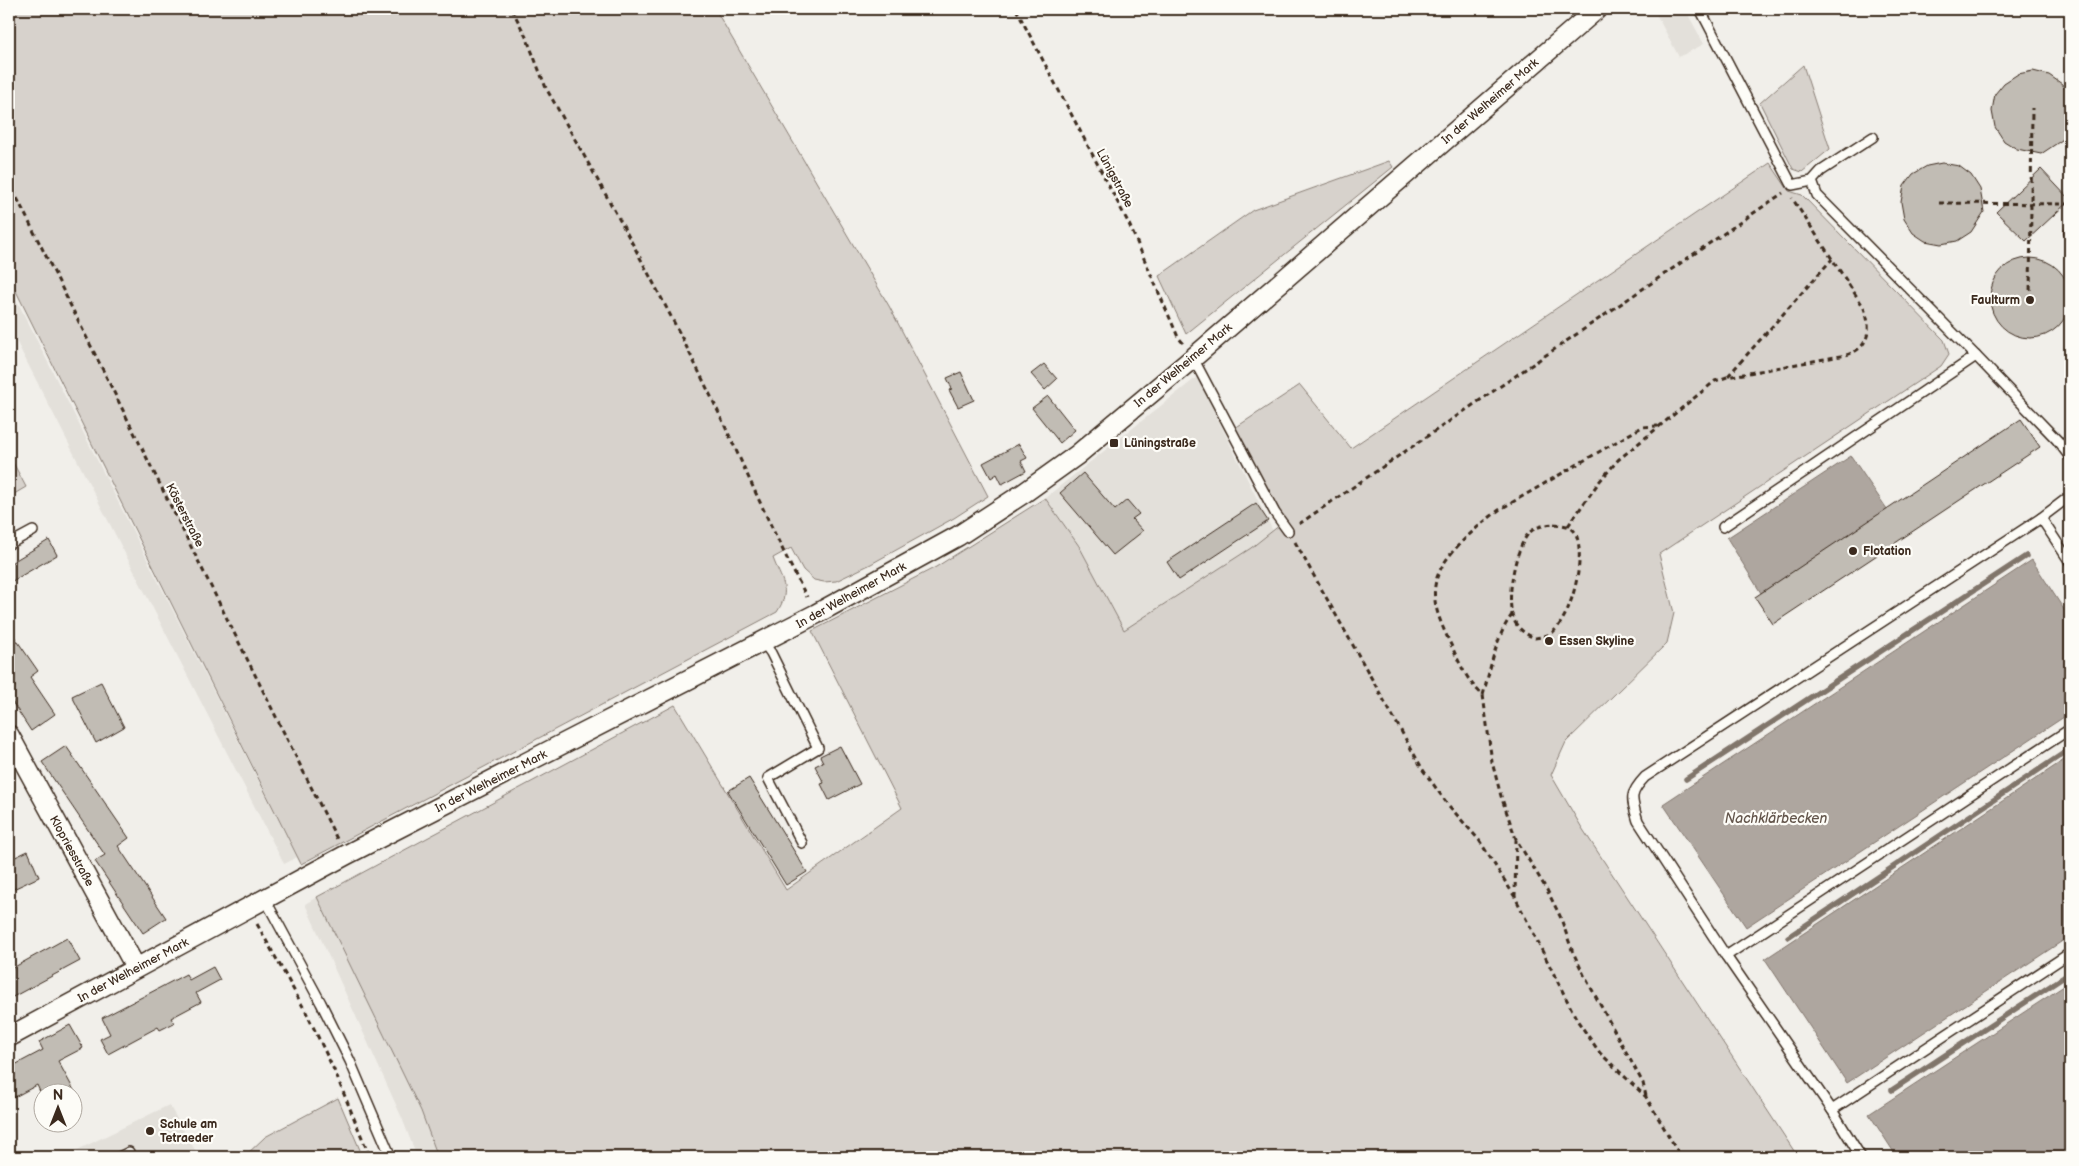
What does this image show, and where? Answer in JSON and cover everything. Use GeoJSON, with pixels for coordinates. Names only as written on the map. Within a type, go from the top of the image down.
{"type":"FeatureCollection","features":[{"type":"Feature","properties":{"kind":"street","name":"In der Welheimer Mark"},"geometry":{"type":"LineString","coordinates":[[9,1037],[346,855],[763,642],[958,536],[1024,493],[1077,455],[1193,358],[1597,9]]}},
{"type":"Feature","properties":{"kind":"street","name":"Klopriesstraße"},"geometry":{"type":"LineString","coordinates":[[9,735],[136,968]]}},
{"type":"Feature","properties":{"kind":"lane"},"geometry":{"type":"LineString","coordinates":[[1700,9],[1792,184],[1812,181],[1821,171],[1873,137]]}},
{"type":"Feature","properties":{"kind":"lane"},"geometry":{"type":"LineString","coordinates":[[1812,181],[1816,195],[1976,356],[2057,440],[2070,457]]}},
{"type":"Feature","properties":{"kind":"lane"},"geometry":{"type":"LineString","coordinates":[[1723,527],[1976,356]]}},
{"type":"Feature","properties":{"kind":"lane"},"geometry":{"type":"LineString","coordinates":[[1193,358],[1275,513],[1288,531]]}},
{"type":"Feature","properties":{"kind":"lane"},"geometry":{"type":"LineString","coordinates":[[1861,1157],[1832,1110],[1726,956],[1638,821],[1632,804],[1633,789],[1645,776],[2041,518],[2070,496]]}},
{"type":"Feature","properties":{"kind":"lane"},"geometry":{"type":"LineString","coordinates":[[2041,518],[2070,562]]}},
{"type":"Feature","properties":{"kind":"lane"},"geometry":{"type":"LineString","coordinates":[[9,544],[33,530]]}},
{"type":"Feature","properties":{"kind":"lane"},"geometry":{"type":"LineString","coordinates":[[763,642],[775,660],[818,748],[768,778],[802,842]]}},
{"type":"Feature","properties":{"kind":"lane"},"geometry":{"type":"LineString","coordinates":[[1726,956],[2070,729]]}},
{"type":"Feature","properties":{"kind":"lane"},"geometry":{"type":"LineString","coordinates":[[256,903],[321,1003],[350,1061],[391,1157]]}},
{"type":"Feature","properties":{"kind":"lane"},"geometry":{"type":"LineString","coordinates":[[1832,1110],[2070,953]]}},
{"type":"Feature","properties":{"kind":"lane"},"geometry":{"type":"LineString","coordinates":[[119,1157],[129,1152]]}},
{"type":"Feature","properties":{"kind":"path"},"geometry":{"type":"LineString","coordinates":[[512,9],[527,38],[546,88],[696,366],[740,455],[783,553],[816,614]]}},
{"type":"Feature","properties":{"kind":"path","name":"Lünigstraße"},"geometry":{"type":"LineString","coordinates":[[1017,9],[1129,224],[1178,337],[1193,358]]}},
{"type":"Feature","properties":{"kind":"path"},"geometry":{"type":"LineString","coordinates":[[2030,300],[2032,108]]}},
{"type":"Feature","properties":{"kind":"path","name":"Kösterstraße"},"geometry":{"type":"LineString","coordinates":[[9,182],[346,855]]}},
{"type":"Feature","properties":{"kind":"path"},"geometry":{"type":"LineString","coordinates":[[1568,526],[1599,482],[1618,460],[1714,381],[1834,358],[1859,350],[1866,337],[1868,327],[1866,313],[1792,198],[1792,184]]}},
{"type":"Feature","properties":{"kind":"path"},"geometry":{"type":"LineString","coordinates":[[1646,1097],[1607,1060],[1588,1036],[1514,897],[1480,840],[1449,806],[1423,770],[1288,531],[1776,199],[1792,184]]}},
{"type":"Feature","properties":{"kind":"path"},"geometry":{"type":"LineString","coordinates":[[1939,203],[2070,204]]}},
{"type":"Feature","properties":{"kind":"path"},"geometry":{"type":"LineString","coordinates":[[1727,377],[1832,259]]}},
{"type":"Feature","properties":{"kind":"path"},"geometry":{"type":"LineString","coordinates":[[1483,695],[1477,690],[1460,665],[1439,616],[1435,592],[1436,580],[1446,561],[1471,532],[1499,510],[1642,427],[1658,426]]}},
{"type":"Feature","properties":{"kind":"path"},"geometry":{"type":"LineString","coordinates":[[1554,524],[1568,526],[1574,532],[1579,564],[1572,599],[1563,622],[1552,633],[1535,638],[1524,634],[1512,615],[1510,597],[1516,561],[1521,546],[1528,534],[1536,528],[1543,526],[1554,524]]}},
{"type":"Feature","properties":{"kind":"path"},"geometry":{"type":"LineString","coordinates":[[1512,615],[1502,634],[1483,695],[1492,762],[1501,796],[1516,839],[1560,916],[1580,967],[1639,1076],[1646,1097],[1680,1157]]}},
{"type":"Feature","properties":{"kind":"path"},"geometry":{"type":"LineString","coordinates":[[1514,897],[1516,839]]}},
{"type":"Feature","properties":{"kind":"path"},"geometry":{"type":"LineString","coordinates":[[256,903],[334,1070],[370,1157]]}},
{"type":"Feature","properties":{"kind":"shaded area"},"geometry":{"type":"Polygon","coordinates":[[[9,9],[715,9],[889,306],[988,496],[954,518],[836,581],[824,582],[814,580],[803,570],[791,548],[773,558],[784,585],[784,597],[777,612],[301,864],[9,277],[9,9]]]}},
{"type":"Feature","properties":{"kind":"shaded area"},"geometry":{"type":"Polygon","coordinates":[[[1666,9],[1685,9],[1704,44],[1679,57],[1656,14],[1666,9]]]}},
{"type":"Feature","properties":{"kind":"shaded area"},"geometry":{"type":"Polygon","coordinates":[[[1803,65],[1830,149],[1802,172],[1793,169],[1760,103],[1803,65]]]}},
{"type":"Feature","properties":{"kind":"shaded area"},"geometry":{"type":"Polygon","coordinates":[[[1389,161],[1393,167],[1186,334],[1159,276],[1253,210],[1389,161]]]}},
{"type":"Feature","properties":{"kind":"shaded area"},"geometry":{"type":"Polygon","coordinates":[[[1770,163],[1789,191],[1802,195],[1944,340],[1949,354],[1941,366],[1659,554],[1674,613],[1667,643],[1566,742],[1551,775],[1582,828],[1798,1157],[438,1157],[421,1111],[317,897],[675,705],[786,890],[902,808],[812,631],[936,567],[1045,498],[1079,546],[1124,630],[1251,548],[1285,521],[1235,428],[1300,385],[1351,448],[1770,163]]]}},
{"type":"Feature","properties":{"kind":"shaded area"},"geometry":{"type":"Polygon","coordinates":[[[9,285],[297,857],[284,864],[9,327],[9,285]]]}},
{"type":"Feature","properties":{"kind":"shaded area"},"geometry":{"type":"Polygon","coordinates":[[[1197,377],[1273,531],[1251,548],[1124,631],[1079,546],[1045,498],[1197,377]]]}},
{"type":"Feature","properties":{"kind":"shaded area"},"geometry":{"type":"Polygon","coordinates":[[[9,455],[26,487],[9,497],[9,455]]]}},
{"type":"Feature","properties":{"kind":"shaded area"},"geometry":{"type":"Polygon","coordinates":[[[317,897],[421,1111],[438,1157],[417,1157],[402,1118],[305,904],[317,897]]]}},
{"type":"Feature","properties":{"kind":"shaded area"},"geometry":{"type":"Polygon","coordinates":[[[338,1098],[363,1157],[244,1157],[265,1137],[338,1098]]]}},
{"type":"Feature","properties":{"kind":"shaded area","name":"Schule am Tetraeder"},"geometry":{"type":"Polygon","coordinates":[[[169,1105],[199,1157],[63,1157],[169,1105]]]}},
{"type":"Feature","properties":{"kind":"water"},"geometry":{"type":"Polygon","coordinates":[[[1851,456],[1887,509],[1761,593],[1727,538],[1851,456]]]}},
{"type":"Feature","properties":{"kind":"water","name":"Nachklärbecken"},"geometry":{"type":"Polygon","coordinates":[[[2032,560],[2070,619],[2070,713],[1746,927],[1663,804],[2032,560]]]}},
{"type":"Feature","properties":{"kind":"water"},"geometry":{"type":"Polygon","coordinates":[[[2070,756],[2070,936],[1847,1083],[1765,959],[2070,756]]]}},
{"type":"Feature","properties":{"kind":"water"},"geometry":{"type":"Polygon","coordinates":[[[2070,982],[2070,1157],[1897,1157],[1869,1114],[2070,982]]]}},
{"type":"Feature","properties":{"kind":"building"},"geometry":{"type":"Polygon","coordinates":[[[2033,71],[2049,75],[2062,84],[2070,97],[2070,129],[2062,140],[2041,154],[2017,149],[2004,141],[1995,127],[1992,111],[1995,94],[2004,83],[2018,74],[2033,71]]]}},
{"type":"Feature","properties":{"kind":"building"},"geometry":{"type":"Polygon","coordinates":[[[1942,163],[1959,166],[1971,175],[1980,189],[1984,212],[1971,232],[1957,241],[1941,244],[1925,241],[1913,233],[1904,219],[1901,202],[1904,186],[1913,174],[1927,166],[1942,163]]]}},
{"type":"Feature","properties":{"kind":"building"},"geometry":{"type":"Polygon","coordinates":[[[2041,169],[2070,200],[2026,241],[1996,212],[2041,169]]]}},
{"type":"Feature","properties":{"kind":"building","name":"Faulturm"},"geometry":{"type":"Polygon","coordinates":[[[2022,258],[2038,258],[2052,264],[2064,276],[2070,290],[2070,306],[2064,320],[2052,332],[2038,338],[2022,338],[2008,332],[1996,320],[1990,306],[1990,290],[1996,276],[2008,264],[2022,258]]]}},
{"type":"Feature","properties":{"kind":"building"},"geometry":{"type":"Polygon","coordinates":[[[1044,364],[1057,379],[1045,390],[1031,374],[1044,364]]]}},
{"type":"Feature","properties":{"kind":"building"},"geometry":{"type":"Polygon","coordinates":[[[961,372],[974,400],[958,407],[949,390],[952,389],[947,378],[961,372]]]}},
{"type":"Feature","properties":{"kind":"building"},"geometry":{"type":"Polygon","coordinates":[[[1048,396],[1075,430],[1060,443],[1032,408],[1048,396]]]}},
{"type":"Feature","properties":{"kind":"building","name":"Flotation"},"geometry":{"type":"Polygon","coordinates":[[[2021,419],[2040,447],[1773,624],[1755,597],[2021,419]]]}},
{"type":"Feature","properties":{"kind":"building"},"geometry":{"type":"Polygon","coordinates":[[[1019,444],[1027,458],[1021,461],[1026,471],[1002,484],[997,474],[991,478],[983,463],[1019,444]]]}},
{"type":"Feature","properties":{"kind":"building"},"geometry":{"type":"Polygon","coordinates":[[[1083,473],[1115,510],[1127,500],[1139,514],[1132,519],[1143,531],[1113,555],[1060,493],[1083,473]]]}},
{"type":"Feature","properties":{"kind":"building"},"geometry":{"type":"Polygon","coordinates":[[[1256,503],[1268,521],[1179,580],[1167,562],[1256,503]]]}},
{"type":"Feature","properties":{"kind":"building"},"geometry":{"type":"Polygon","coordinates":[[[49,540],[57,555],[9,583],[9,564],[49,540]]]}},
{"type":"Feature","properties":{"kind":"building"},"geometry":{"type":"Polygon","coordinates":[[[9,629],[38,671],[30,677],[55,714],[31,731],[9,697],[9,691],[15,687],[9,677],[9,629]]]}},
{"type":"Feature","properties":{"kind":"building"},"geometry":{"type":"Polygon","coordinates":[[[101,682],[124,727],[96,743],[72,696],[101,682]]]}},
{"type":"Feature","properties":{"kind":"building"},"geometry":{"type":"Polygon","coordinates":[[[66,746],[129,838],[118,846],[166,918],[143,933],[95,861],[105,855],[42,762],[66,746]]]}},
{"type":"Feature","properties":{"kind":"building"},"geometry":{"type":"Polygon","coordinates":[[[840,746],[860,784],[829,800],[821,784],[824,783],[815,766],[823,762],[820,756],[840,746]]]}},
{"type":"Feature","properties":{"kind":"building"},"geometry":{"type":"Polygon","coordinates":[[[749,778],[807,872],[786,885],[728,791],[749,778]]]}},
{"type":"Feature","properties":{"kind":"building"},"geometry":{"type":"Polygon","coordinates":[[[28,851],[39,877],[9,891],[9,860],[28,851]]]}},
{"type":"Feature","properties":{"kind":"building"},"geometry":{"type":"Polygon","coordinates":[[[67,938],[80,961],[9,999],[9,970],[67,938]]]}},
{"type":"Feature","properties":{"kind":"building"},"geometry":{"type":"Polygon","coordinates":[[[213,967],[220,980],[196,993],[201,1002],[171,1018],[174,1023],[160,1030],[158,1027],[108,1054],[100,1039],[110,1034],[102,1018],[186,974],[189,980],[213,967]]]}},
{"type":"Feature","properties":{"kind":"building"},"geometry":{"type":"Polygon","coordinates":[[[70,1025],[83,1048],[58,1061],[71,1084],[32,1084],[32,1088],[9,1100],[9,1068],[43,1050],[39,1042],[70,1025]]]}},
{"type":"Feature","properties":{"kind":"waterway"},"geometry":{"type":"LineString","coordinates":[[1686,779],[2026,556]]}},
{"type":"Feature","properties":{"kind":"waterway"},"geometry":{"type":"LineString","coordinates":[[1788,937],[2070,749]]}},
{"type":"Feature","properties":{"kind":"waterway"},"geometry":{"type":"LineString","coordinates":[[1892,1090],[2070,973]]}},
{"type":"Feature","properties":{"kind":"place","name":"Faulturm"},"geometry":{"type":"Point","coordinates":[2030,300]}},
{"type":"Feature","properties":{"kind":"place","name":"Lüningstraße"},"geometry":{"type":"Point","coordinates":[1114,443]}},
{"type":"Feature","properties":{"kind":"place","name":"Flotation"},"geometry":{"type":"Point","coordinates":[1853,551]}},
{"type":"Feature","properties":{"kind":"place","name":"Essen Skyline"},"geometry":{"type":"Point","coordinates":[1549,641]}},
{"type":"Feature","properties":{"kind":"place","name":"Schule am Tetraeder"},"geometry":{"type":"Point","coordinates":[150,1131]}}]}
